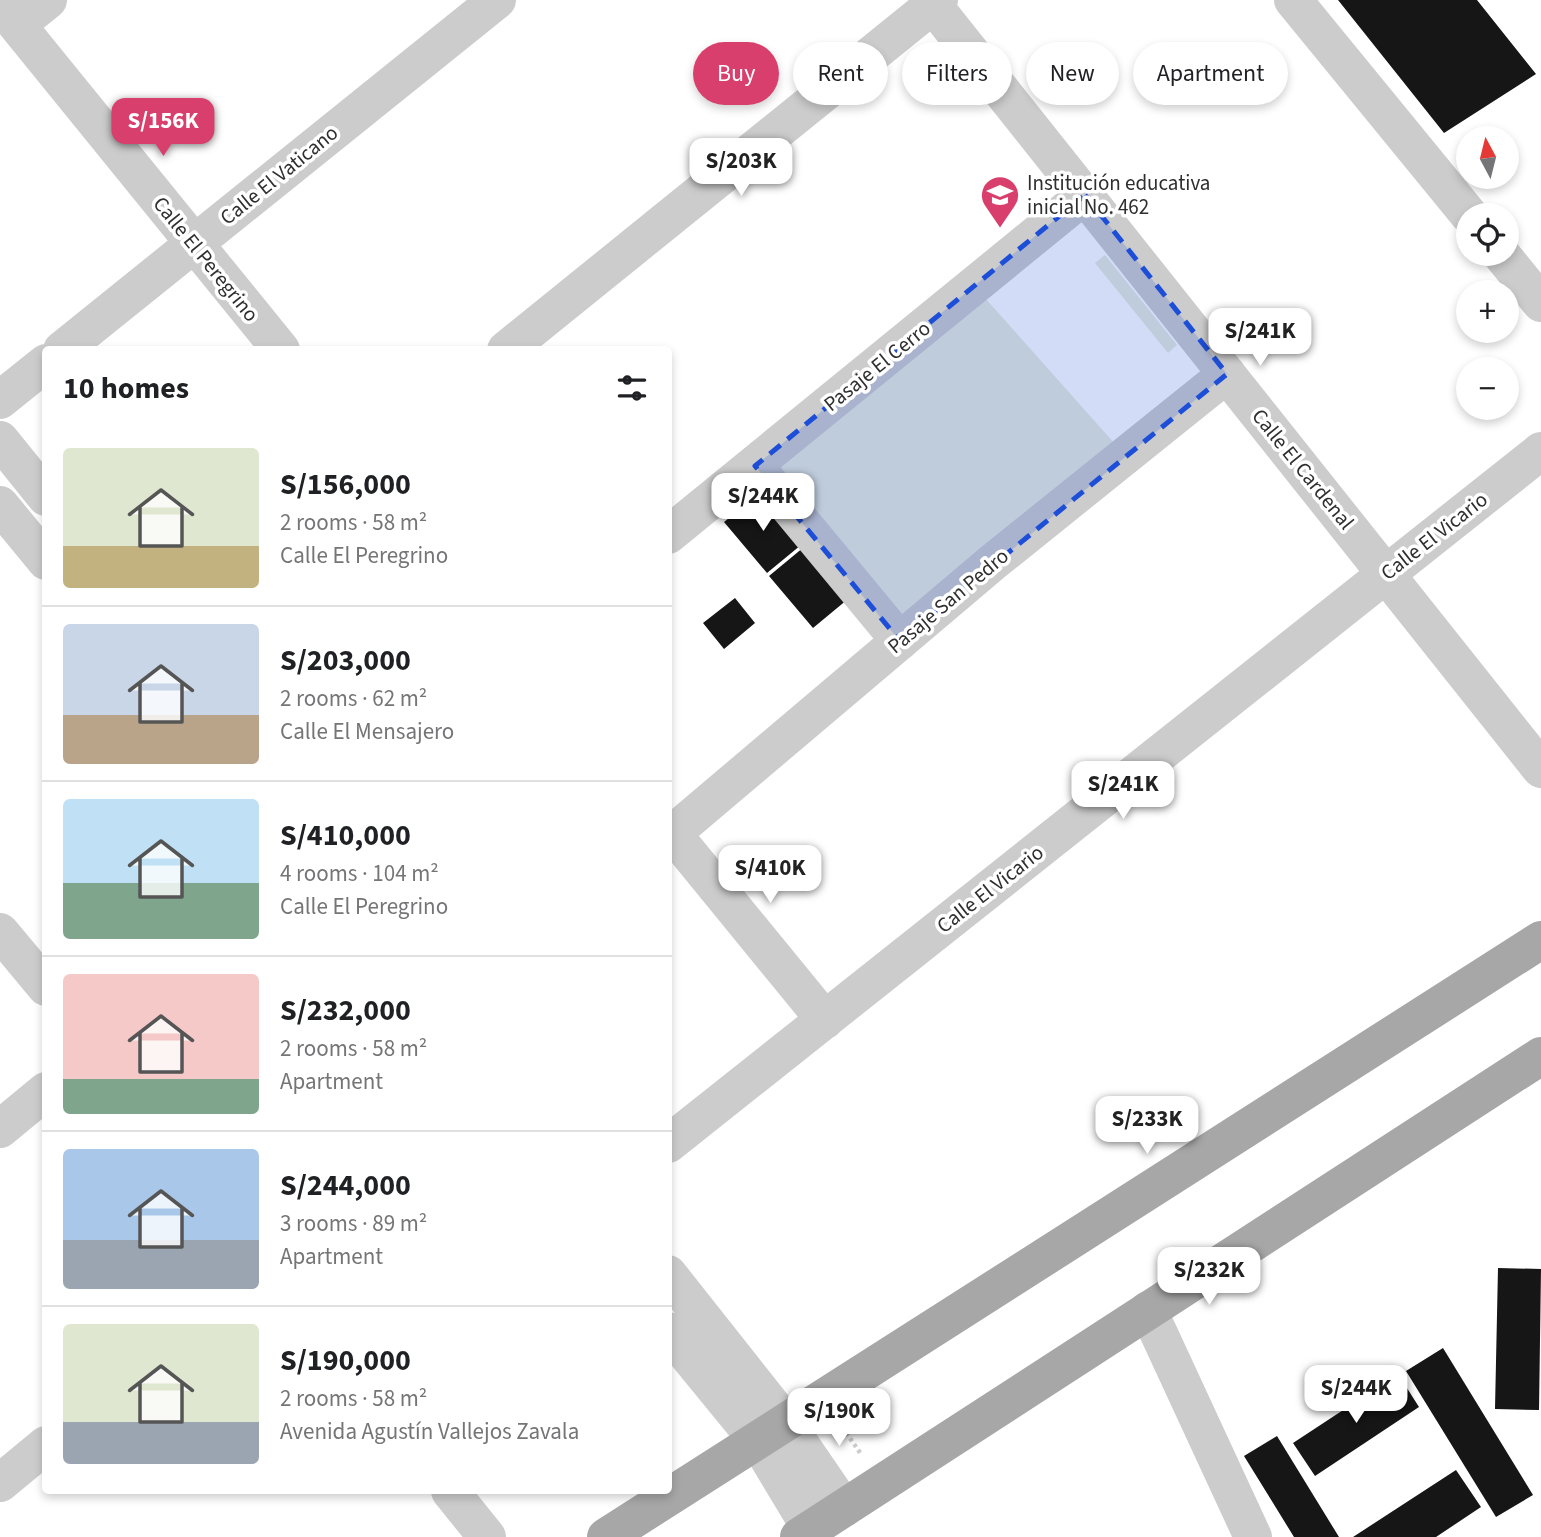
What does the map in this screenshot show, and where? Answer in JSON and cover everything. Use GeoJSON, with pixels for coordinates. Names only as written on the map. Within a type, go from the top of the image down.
{"type":"FeatureCollection","features":[{"type":"Feature","properties":{"kind":"main road"},"geometry":{"type":"LineString","coordinates":[[606,1537],[1541,940]]}},
{"type":"Feature","properties":{"kind":"main road"},"geometry":{"type":"LineString","coordinates":[[805,1533],[1541,1055]]}},
{"type":"Feature","properties":{"kind":"street"},"geometry":{"type":"LineString","coordinates":[[8,15],[48,0]]}},
{"type":"Feature","properties":{"kind":"street","name":"Calle El Vaticano"},"geometry":{"type":"LineString","coordinates":[[67,346],[497,0]]}},
{"type":"Feature","properties":{"kind":"street"},"geometry":{"type":"LineString","coordinates":[[1293,0],[1459,203]]}},
{"type":"Feature","properties":{"kind":"street"},"geometry":{"type":"LineString","coordinates":[[511,346],[936,2]]}},
{"type":"Feature","properties":{"kind":"street","name":"Calle El Cardenal"},"geometry":{"type":"LineString","coordinates":[[936,2],[1085,195],[1541,769]]}},
{"type":"Feature","properties":{"kind":"street","name":"Calle El Peregrino"},"geometry":{"type":"LineString","coordinates":[[8,15],[278,346]]}},
{"type":"Feature","properties":{"kind":"street","name":"Pasaje El Cerro"},"geometry":{"type":"LineString","coordinates":[[672,532],[1085,195]]}},
{"type":"Feature","properties":{"kind":"street"},"geometry":{"type":"LineString","coordinates":[[1511,266],[1541,303]]}},
{"type":"Feature","properties":{"kind":"street"},"geometry":{"type":"LineString","coordinates":[[0,400],[42,366]]}},
{"type":"Feature","properties":{"kind":"street","name":"Pasaje San Pedro"},"geometry":{"type":"LineString","coordinates":[[672,830],[1003,554],[1227,374]]}},
{"type":"Feature","properties":{"kind":"street"},"geometry":{"type":"LineString","coordinates":[[0,440],[42,492]]}},
{"type":"Feature","properties":{"kind":"street","name":"Calle El Vicario"},"geometry":{"type":"LineString","coordinates":[[672,1141],[1541,451]]}},
{"type":"Feature","properties":{"kind":"street"},"geometry":{"type":"LineString","coordinates":[[755,466],[900,641]]}},
{"type":"Feature","properties":{"kind":"street"},"geometry":{"type":"LineString","coordinates":[[0,505],[42,556]]}},
{"type":"Feature","properties":{"kind":"street"},"geometry":{"type":"LineString","coordinates":[[672,832],[825,1020]]}},
{"type":"Feature","properties":{"kind":"street"},"geometry":{"type":"LineString","coordinates":[[0,932],[42,982]]}},
{"type":"Feature","properties":{"kind":"street"},"geometry":{"type":"LineString","coordinates":[[0,1129],[42,1094]]}},
{"type":"Feature","properties":{"kind":"street"},"geometry":{"type":"LineString","coordinates":[[672,1281],[771,1431],[805,1533]]}},
{"type":"Feature","properties":{"kind":"street"},"geometry":{"type":"LineString","coordinates":[[1148,1310],[1253,1537]]}},
{"type":"Feature","properties":{"kind":"street"},"geometry":{"type":"LineString","coordinates":[[672,1335],[771,1431],[844,1508]]}},
{"type":"Feature","properties":{"kind":"street"},"geometry":{"type":"LineString","coordinates":[[0,1483],[42,1448]]}},
{"type":"Feature","properties":{"kind":"street"},"geometry":{"type":"LineString","coordinates":[[452,1494],[488,1537]]}},
{"type":"Feature","properties":{"kind":"path"},"geometry":{"type":"LineString","coordinates":[[841,1426],[864,1459]]}},
{"type":"Feature","properties":{"kind":"highlighted area"},"geometry":{"type":"Polygon","coordinates":[[[1085,195],[1227,374],[900,641],[755,466],[1085,195]]]}},
{"type":"Feature","properties":{"kind":"shaded area"},"geometry":{"type":"Polygon","coordinates":[[[1105,255],[1177,345],[1168,353],[1095,263],[1105,255]]]}},
{"type":"Feature","properties":{"kind":"shaded area"},"geometry":{"type":"Polygon","coordinates":[[[977,289],[1123,453],[900,631],[765,466],[977,289]]]}},
{"type":"Feature","properties":{"kind":"building"},"geometry":{"type":"Polygon","coordinates":[[[1338,0],[1477,0],[1536,74],[1444,133],[1338,0]]]}},
{"type":"Feature","properties":{"kind":"building"},"geometry":{"type":"Polygon","coordinates":[[[759,494],[801,545],[767,573],[724,522],[759,494]]]}},
{"type":"Feature","properties":{"kind":"building"},"geometry":{"type":"Polygon","coordinates":[[[804,547],[848,599],[813,628],[769,576],[804,547]]]}},
{"type":"Feature","properties":{"kind":"building"},"geometry":{"type":"Polygon","coordinates":[[[735,598],[755,623],[724,649],[703,623],[735,598]]]}},
{"type":"Feature","properties":{"kind":"building"},"geometry":{"type":"Polygon","coordinates":[[[1498,1268],[1541,1269],[1539,1410],[1495,1409],[1498,1268]]]}},
{"type":"Feature","properties":{"kind":"building"},"geometry":{"type":"Polygon","coordinates":[[[1443,1348],[1533,1495],[1496,1517],[1406,1371],[1443,1348]]]}},
{"type":"Feature","properties":{"kind":"building"},"geometry":{"type":"Polygon","coordinates":[[[1398,1374],[1419,1407],[1315,1476],[1293,1443],[1398,1374]]]}},
{"type":"Feature","properties":{"kind":"building"},"geometry":{"type":"Polygon","coordinates":[[[1277,1436],[1339,1537],[1294,1537],[1244,1456],[1277,1436]]]}},
{"type":"Feature","properties":{"kind":"building"},"geometry":{"type":"Polygon","coordinates":[[[1456,1470],[1481,1507],[1436,1537],[1353,1537],[1456,1470]]]}},
{"type":"Feature","properties":{"kind":"place","name":"Institución educativa inicial No. 462"},"geometry":{"type":"Point","coordinates":[1000,229]}}]}
